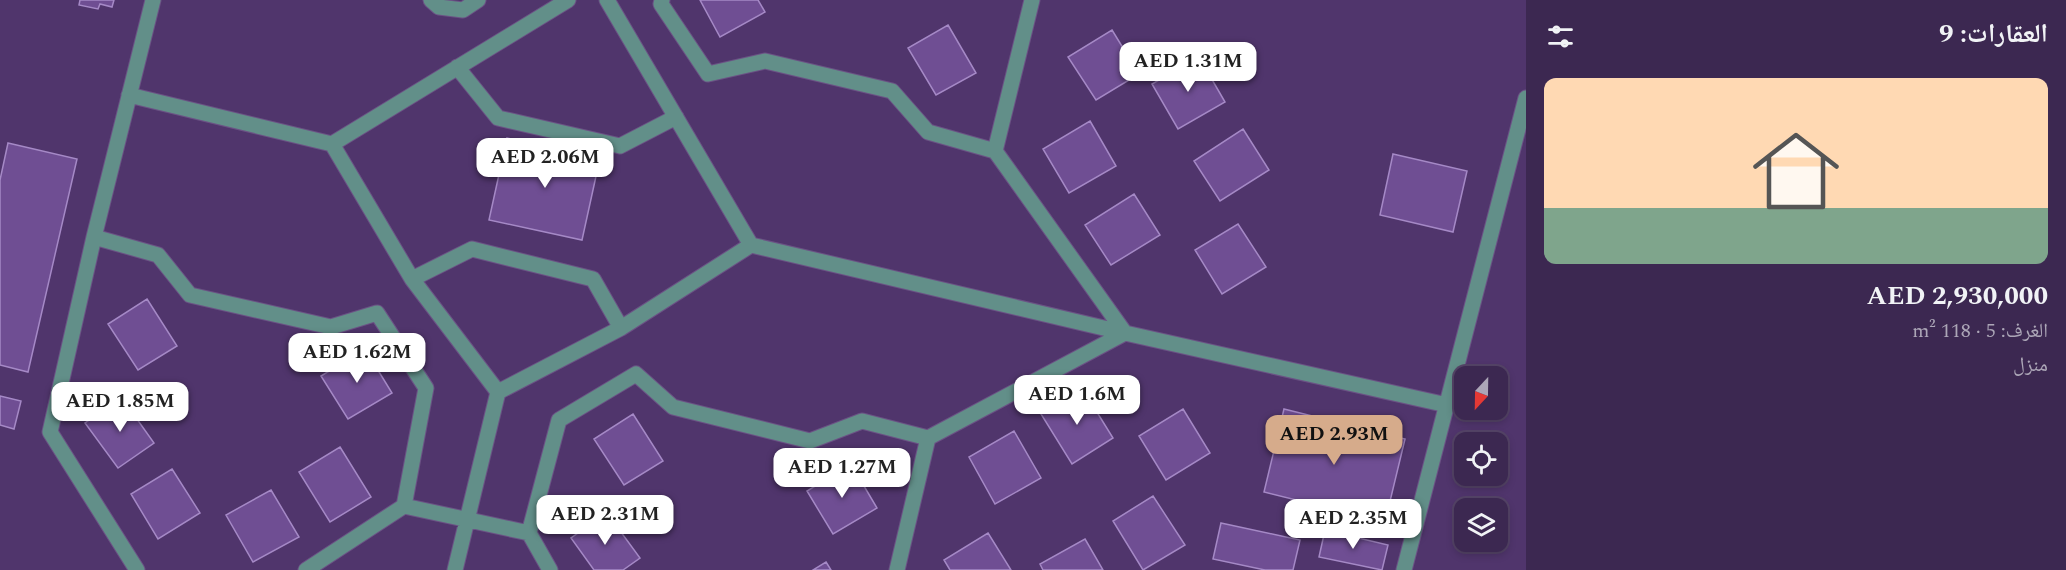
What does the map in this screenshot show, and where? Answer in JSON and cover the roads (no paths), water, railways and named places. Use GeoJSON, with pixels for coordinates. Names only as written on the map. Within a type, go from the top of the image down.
{"type":"FeatureCollection","features":[{"type":"Feature","properties":{"kind":"street"},"geometry":{"type":"LineString","coordinates":[[137,570],[50,432],[94,237],[153,0]]}},
{"type":"Feature","properties":{"kind":"street"},"geometry":{"type":"LineString","coordinates":[[431,0],[439,7],[463,10],[478,0]]}},
{"type":"Feature","properties":{"kind":"street"},"geometry":{"type":"LineString","coordinates":[[129,95],[332,144],[568,0]]}},
{"type":"Feature","properties":{"kind":"street"},"geometry":{"type":"LineString","coordinates":[[607,0],[750,244],[1125,333],[1447,405]]}},
{"type":"Feature","properties":{"kind":"street"},"geometry":{"type":"LineString","coordinates":[[662,0],[661,4],[708,74],[765,62],[891,91],[928,132],[995,150],[1125,333]]}},
{"type":"Feature","properties":{"kind":"street"},"geometry":{"type":"LineString","coordinates":[[995,150],[1032,0]]}},
{"type":"Feature","properties":{"kind":"street"},"geometry":{"type":"LineString","coordinates":[[458,68],[498,118],[620,146],[676,117]]}},
{"type":"Feature","properties":{"kind":"street"},"geometry":{"type":"LineString","coordinates":[[1404,570],[1526,98]]}},
{"type":"Feature","properties":{"kind":"street"},"geometry":{"type":"LineString","coordinates":[[332,144],[411,279],[498,392]]}},
{"type":"Feature","properties":{"kind":"street"},"geometry":{"type":"LineString","coordinates":[[94,237],[158,255],[190,295],[331,327],[377,313],[426,388],[404,506]]}},
{"type":"Feature","properties":{"kind":"street"},"geometry":{"type":"LineString","coordinates":[[455,570],[498,392],[621,328],[750,244]]}},
{"type":"Feature","properties":{"kind":"street"},"geometry":{"type":"LineString","coordinates":[[411,279],[472,249],[593,279],[621,328]]}},
{"type":"Feature","properties":{"kind":"street"},"geometry":{"type":"LineString","coordinates":[[550,570],[529,533],[560,420],[636,374],[673,407],[810,441],[862,421],[928,438],[1125,333]]}},
{"type":"Feature","properties":{"kind":"street"},"geometry":{"type":"LineString","coordinates":[[897,570],[928,438]]}},
{"type":"Feature","properties":{"kind":"street"},"geometry":{"type":"LineString","coordinates":[[306,570],[404,506],[529,533]]}}]}
